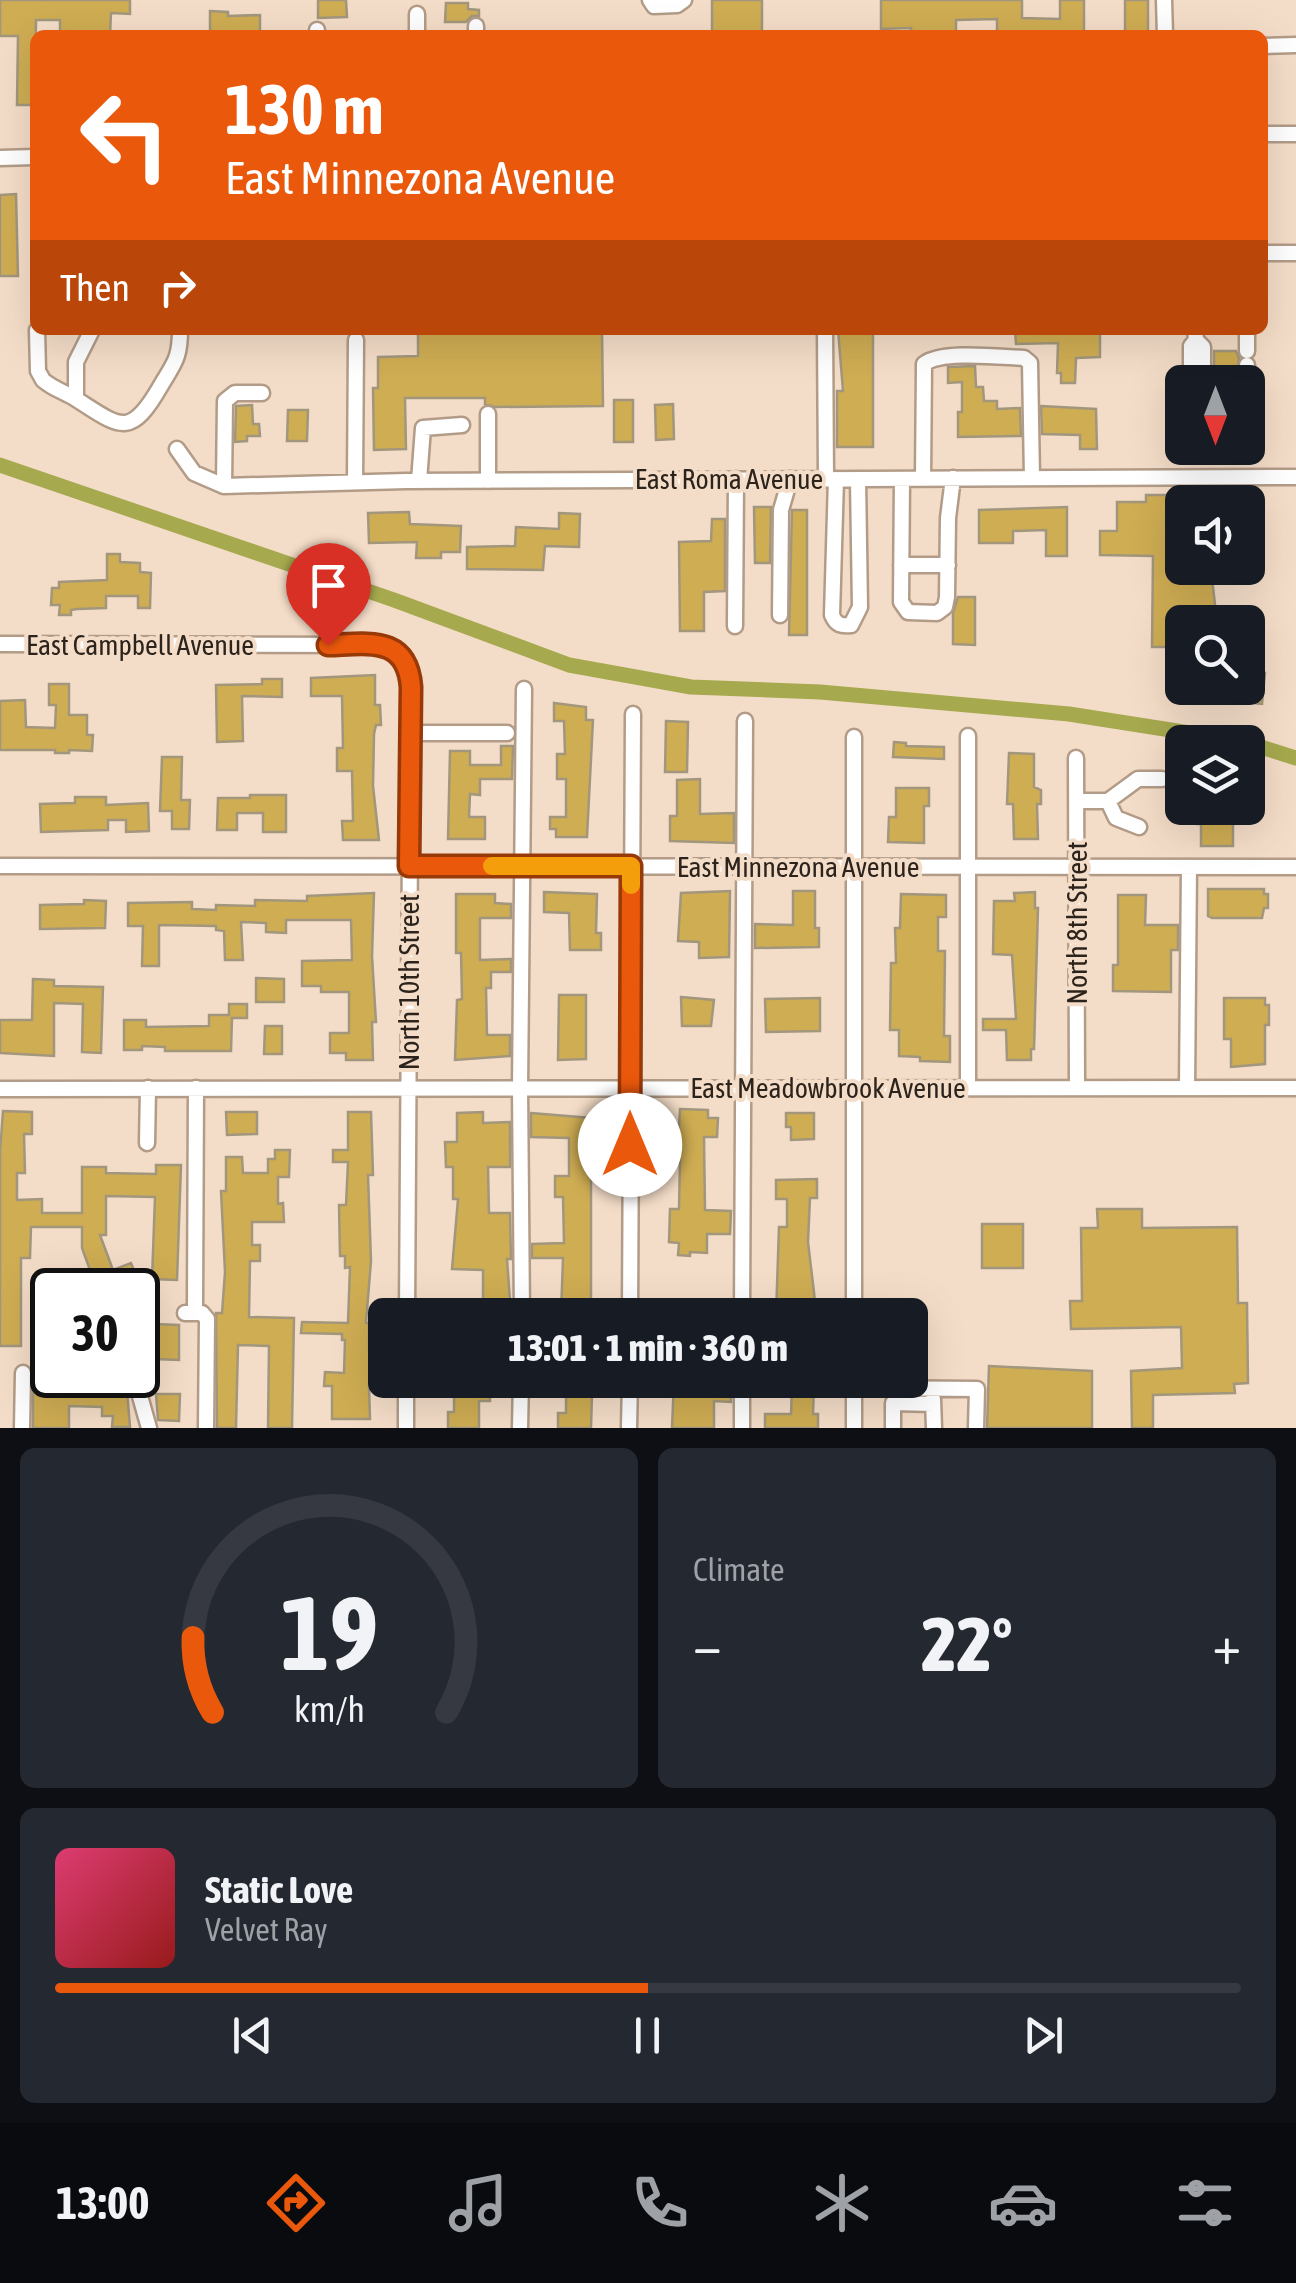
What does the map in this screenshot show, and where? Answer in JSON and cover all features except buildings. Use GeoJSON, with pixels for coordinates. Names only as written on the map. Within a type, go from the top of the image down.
{"type":"FeatureCollection","features":[{"type":"Feature","properties":{"kind":"street"},"geometry":{"type":"LineString","coordinates":[[650,0],[654,6],[666,6],[684,0]]}},
{"type":"Feature","properties":{"kind":"street"},"geometry":{"type":"LineString","coordinates":[[1164,0],[1165,30]]}},
{"type":"Feature","properties":{"kind":"street"},"geometry":{"type":"LineString","coordinates":[[416,30],[417,14]]}},
{"type":"Feature","properties":{"kind":"street"},"geometry":{"type":"LineString","coordinates":[[1268,46],[1296,45]]}},
{"type":"Feature","properties":{"kind":"street"},"geometry":{"type":"LineString","coordinates":[[1268,134],[1296,134]]}},
{"type":"Feature","properties":{"kind":"street"},"geometry":{"type":"LineString","coordinates":[[0,158],[30,157]]}},
{"type":"Feature","properties":{"kind":"street"},"geometry":{"type":"LineString","coordinates":[[1268,253],[1296,253]]}},
{"type":"Feature","properties":{"kind":"street"},"geometry":{"type":"LineString","coordinates":[[37,335],[38,371],[42,380],[116,423],[144,417],[180,354],[180,335]]}},
{"type":"Feature","properties":{"kind":"street"},"geometry":{"type":"LineString","coordinates":[[76,399],[78,354],[89,335]]}},
{"type":"Feature","properties":{"kind":"street"},"geometry":{"type":"LineString","coordinates":[[825,335],[832,615],[842,626],[852,625],[860,607],[858,479]]}},
{"type":"Feature","properties":{"kind":"street"},"geometry":{"type":"LineString","coordinates":[[1192,365],[1191,346],[1196,335]]}},
{"type":"Feature","properties":{"kind":"street"},"geometry":{"type":"LineString","coordinates":[[1196,335],[1202,347],[1202,365]]}},
{"type":"Feature","properties":{"kind":"street"},"geometry":{"type":"LineString","coordinates":[[1247,365],[1248,335]]}},
{"type":"Feature","properties":{"kind":"street"},"geometry":{"type":"LineString","coordinates":[[355,482],[356,340]]}},
{"type":"Feature","properties":{"kind":"street"},"geometry":{"type":"LineString","coordinates":[[923,479],[924,364],[930,358],[961,356],[1024,358],[1030,363],[1032,478]]}},
{"type":"Feature","properties":{"kind":"street"},"geometry":{"type":"LineString","coordinates":[[177,450],[194,472],[224,486],[224,401],[235,393],[262,393]]}},
{"type":"Feature","properties":{"kind":"street"},"geometry":{"type":"LineString","coordinates":[[488,414],[488,480]]}},
{"type":"Feature","properties":{"kind":"street"},"geometry":{"type":"LineString","coordinates":[[419,481],[422,428],[462,426]]}},
{"type":"Feature","properties":{"kind":"street","name":"East Roma Avenue"},"geometry":{"type":"LineString","coordinates":[[224,486],[488,480],[1296,477]]}},
{"type":"Feature","properties":{"kind":"street"},"geometry":{"type":"LineString","coordinates":[[902,479],[902,608],[908,612],[937,613],[945,607],[953,478]]}},
{"type":"Feature","properties":{"kind":"street"},"geometry":{"type":"LineString","coordinates":[[780,615],[781,510],[790,479]]}},
{"type":"Feature","properties":{"kind":"street"},"geometry":{"type":"LineString","coordinates":[[735,626],[736,480]]}},
{"type":"Feature","properties":{"kind":"street"},"geometry":{"type":"LineString","coordinates":[[901,565],[948,565]]}},
{"type":"Feature","properties":{"kind":"street","name":"East Campbell Avenue"},"geometry":{"type":"LineString","coordinates":[[0,644],[381,644],[397,653]]}},
{"type":"Feature","properties":{"kind":"street","name":"North 10th Street"},"geometry":{"type":"LineString","coordinates":[[397,653],[410,678],[411,733],[407,1298]]}},
{"type":"Feature","properties":{"kind":"street"},"geometry":{"type":"LineString","coordinates":[[522,1298],[524,689]]}},
{"type":"Feature","properties":{"kind":"street"},"geometry":{"type":"LineString","coordinates":[[630,1298],[633,714]]}},
{"type":"Feature","properties":{"kind":"street"},"geometry":{"type":"LineString","coordinates":[[742,1298],[745,721]]}},
{"type":"Feature","properties":{"kind":"street"},"geometry":{"type":"LineString","coordinates":[[411,733],[507,733]]}},
{"type":"Feature","properties":{"kind":"street"},"geometry":{"type":"LineString","coordinates":[[968,736],[968,1088]]}},
{"type":"Feature","properties":{"kind":"street"},"geometry":{"type":"LineString","coordinates":[[854,737],[854,1298]]}},
{"type":"Feature","properties":{"kind":"street","name":"North 8th Street"},"geometry":{"type":"LineString","coordinates":[[1076,758],[1077,1088]]}},
{"type":"Feature","properties":{"kind":"street"},"geometry":{"type":"LineString","coordinates":[[1077,801],[1108,802],[1138,779],[1162,779]]}},
{"type":"Feature","properties":{"kind":"street"},"geometry":{"type":"LineString","coordinates":[[1108,802],[1116,818],[1139,826]]}},
{"type":"Feature","properties":{"kind":"street","name":"East Minnezona Avenue"},"geometry":{"type":"LineString","coordinates":[[0,866],[1296,867]]}},
{"type":"Feature","properties":{"kind":"street"},"geometry":{"type":"LineString","coordinates":[[1188,1088],[1189,867]]}},
{"type":"Feature","properties":{"kind":"street"},"geometry":{"type":"LineString","coordinates":[[147,1143],[148,1088]]}},
{"type":"Feature","properties":{"kind":"street"},"geometry":{"type":"LineString","coordinates":[[196,1088],[190,1309],[207,1319],[206,1428]]}},
{"type":"Feature","properties":{"kind":"street","name":"East Meadowbrook Avenue"},"geometry":{"type":"LineString","coordinates":[[0,1089],[1296,1088]]}},
{"type":"Feature","properties":{"kind":"street"},"geometry":{"type":"LineString","coordinates":[[22,1428],[23,1374]]}},
{"type":"Feature","properties":{"kind":"street"},"geometry":{"type":"LineString","coordinates":[[893,1428],[893,1403],[976,1389],[976,1428]]}},
{"type":"Feature","properties":{"kind":"street"},"geometry":{"type":"LineString","coordinates":[[928,1395],[933,1396]]}},
{"type":"Feature","properties":{"kind":"street"},"geometry":{"type":"LineString","coordinates":[[933,1396],[934,1428]]}},
{"type":"Feature","properties":{"kind":"street"},"geometry":{"type":"LineString","coordinates":[[141,1398],[149,1428]]}},
{"type":"Feature","properties":{"kind":"street"},"geometry":{"type":"LineString","coordinates":[[406,1398],[406,1428]]}},
{"type":"Feature","properties":{"kind":"street"},"geometry":{"type":"LineString","coordinates":[[520,1428],[521,1398]]}},
{"type":"Feature","properties":{"kind":"street"},"geometry":{"type":"LineString","coordinates":[[630,1398],[630,1428]]}},
{"type":"Feature","properties":{"kind":"street"},"geometry":{"type":"LineString","coordinates":[[742,1398],[742,1428]]}},
{"type":"Feature","properties":{"kind":"street"},"geometry":{"type":"LineString","coordinates":[[854,1398],[854,1428]]}},
{"type":"Feature","properties":{"kind":"waterway"},"geometry":{"type":"LineString","coordinates":[[0,465],[394,600],[569,665],[691,687],[820,692],[1069,714],[1165,729]]}},
{"type":"Feature","properties":{"kind":"waterway"},"geometry":{"type":"LineString","coordinates":[[1265,748],[1296,758]]}},
{"type":"Feature","properties":{"kind":"slow traffic"},"geometry":{"type":"LineString","coordinates":[[492,866],[631,866],[631,885]]}},
{"type":"Feature","properties":{"kind":"route"},"geometry":{"type":"LineString","coordinates":[[328,645],[381,644],[390,647],[406,665],[411,687],[409,866],[631,866],[630,1145]]}}]}
